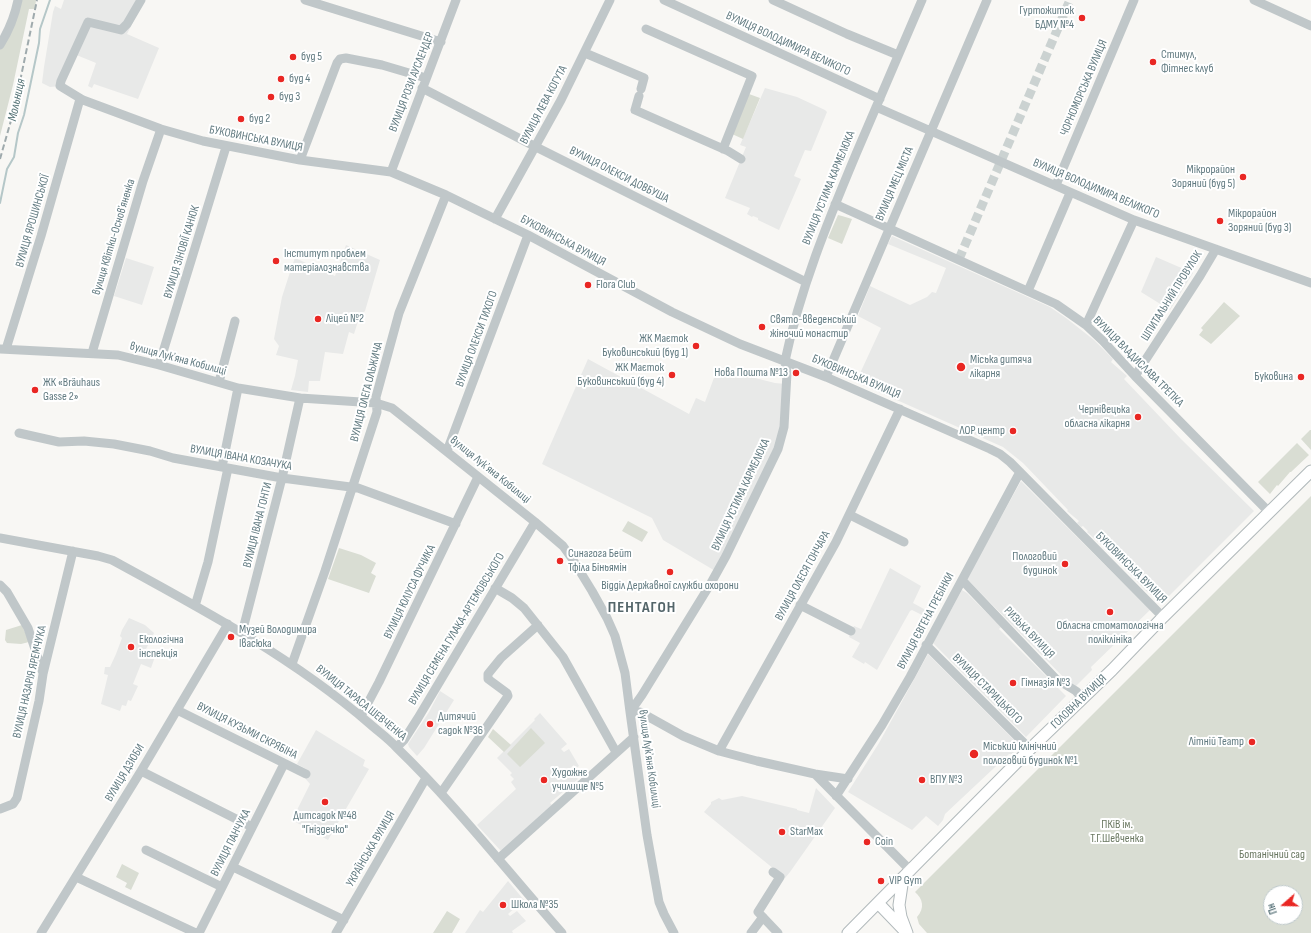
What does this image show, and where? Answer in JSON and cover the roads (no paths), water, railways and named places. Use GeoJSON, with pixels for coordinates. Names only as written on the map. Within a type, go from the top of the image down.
{"type":"FeatureCollection","features":[{"type":"Feature","properties":{"kind":"main road","name":"ГОЛОВНА ВУЛИЦЯ"},"geometry":{"type":"LineString","coordinates":[[848,933],[1030,749],[1112,670],[1163,617],[1311,471]]}},
{"type":"Feature","properties":{"kind":"main road"},"geometry":{"type":"LineString","coordinates":[[907,875],[899,905],[901,917],[907,933]]}},
{"type":"Feature","properties":{"kind":"main road"},"geometry":{"type":"LineString","coordinates":[[899,905],[890,899],[881,901],[907,933]]}},
{"type":"Feature","properties":{"kind":"street"},"geometry":{"type":"LineString","coordinates":[[0,45],[18,0]]}},
{"type":"Feature","properties":{"kind":"street","name":"БУКОВИНСЬКА ВУЛИЦЯ"},"geometry":{"type":"LineString","coordinates":[[141,0],[127,24],[121,30],[88,22],[60,86],[80,99],[161,129],[226,147],[300,160],[391,172],[446,195],[528,235],[672,312],[740,344],[826,377],[1000,454],[1010,462],[1163,617]]}},
{"type":"Feature","properties":{"kind":"street"},"geometry":{"type":"LineString","coordinates":[[305,0],[327,3],[441,42]]}},
{"type":"Feature","properties":{"kind":"street","name":"ВУЛИЦЯ РОЗИ АУСЛЕНДЕР"},"geometry":{"type":"LineString","coordinates":[[391,172],[456,0]]}},
{"type":"Feature","properties":{"kind":"street","name":"ВУЛИЦЯ ЛЕВА КОГУТА"},"geometry":{"type":"LineString","coordinates":[[495,219],[536,147],[585,53],[610,0]]}},
{"type":"Feature","properties":{"kind":"street","name":"ВУЛИЦЯ ВОЛОДИМИРА ВЕЛИКОГО"},"geometry":{"type":"LineString","coordinates":[[664,0],[878,103],[930,131],[1134,220],[1311,284]]}},
{"type":"Feature","properties":{"kind":"street"},"geometry":{"type":"LineString","coordinates":[[773,0],[847,34],[898,55]]}},
{"type":"Feature","properties":{"kind":"street","name":"ВУЛИЦЯ УСТИМА КАРМЕЛЮКА"},"geometry":{"type":"LineString","coordinates":[[630,712],[711,583],[742,524],[778,449],[784,426],[787,373],[785,361],[806,282],[835,204],[922,0]]}},
{"type":"Feature","properties":{"kind":"street","name":"ВУЛИЦЯ МЕЦ МІСТА"},"geometry":{"type":"LineString","coordinates":[[826,377],[987,0]]}},
{"type":"Feature","properties":{"kind":"street","name":"ЧОРНОМОРСЬКА ВУЛИЦЯ"},"geometry":{"type":"LineString","coordinates":[[1056,185],[1134,0]]}},
{"type":"Feature","properties":{"kind":"street"},"geometry":{"type":"LineString","coordinates":[[1254,0],[1311,26]]}},
{"type":"Feature","properties":{"kind":"street"},"geometry":{"type":"LineString","coordinates":[[646,29],[752,76],[723,149]]}},
{"type":"Feature","properties":{"kind":"street"},"geometry":{"type":"LineString","coordinates":[[585,53],[644,78],[635,110],[735,154],[741,160]]}},
{"type":"Feature","properties":{"kind":"street"},"geometry":{"type":"LineString","coordinates":[[300,160],[337,62],[340,59],[346,58],[382,65],[426,78]]}},
{"type":"Feature","properties":{"kind":"street","name":"ВУЛИЦЯ ОЛЕКСИ ДОВБУША"},"geometry":{"type":"LineString","coordinates":[[422,88],[536,147],[806,282]]}},
{"type":"Feature","properties":{"kind":"street","name":"ВУЛИЦЯ ЯРОШИНСЬКОЇ"},"geometry":{"type":"LineString","coordinates":[[3,349],[41,236],[80,99]]}},
{"type":"Feature","properties":{"kind":"street","name":"вулиця Квітки-Основʼяненка"},"geometry":{"type":"LineString","coordinates":[[92,353],[143,181],[161,129]]}},
{"type":"Feature","properties":{"kind":"street","name":"ВУЛИЦЯ ЗІНОВІЇ КАНЮК"},"geometry":{"type":"LineString","coordinates":[[160,365],[226,147]]}},
{"type":"Feature","properties":{"kind":"street"},"geometry":{"type":"LineString","coordinates":[[1028,291],[1070,192]]}},
{"type":"Feature","properties":{"kind":"street","name":"ВУЛИЦЯ ОЛЕГА ОЛЬЖИЧА"},"geometry":{"type":"LineString","coordinates":[[292,664],[353,487],[377,412],[376,397],[399,313],[446,195]]}},
{"type":"Feature","properties":{"kind":"street","name":"ВУЛИЦЯ ВЛАДИСЛАВА ТРЕПКА"},"geometry":{"type":"LineString","coordinates":[[835,204],[1056,304],[1086,325],[1269,512]]}},
{"type":"Feature","properties":{"kind":"street"},"geometry":{"type":"LineString","coordinates":[[1086,325],[1134,220]]}},
{"type":"Feature","properties":{"kind":"street","name":"ВУЛИЦЯ ОЛЕКСИ ТИХОГО"},"geometry":{"type":"LineString","coordinates":[[447,451],[528,235]]}},
{"type":"Feature","properties":{"kind":"street","name":"ШПИТАЛЬНИЙ ПРОВУЛОК"},"geometry":{"type":"LineString","coordinates":[[1135,376],[1216,249]]}},
{"type":"Feature","properties":{"kind":"street"},"geometry":{"type":"LineString","coordinates":[[219,382],[235,321]]}},
{"type":"Feature","properties":{"kind":"street","name":"вулиця Лукʼяна Кобилиці"},"geometry":{"type":"LineString","coordinates":[[3,349],[118,355],[160,365],[238,388],[300,398],[376,404],[392,408],[563,546],[573,560],[607,618],[615,636],[625,674],[646,827],[659,902],[674,933]]}},
{"type":"Feature","properties":{"kind":"street"},"geometry":{"type":"LineString","coordinates":[[195,606],[208,562],[238,388]]}},
{"type":"Feature","properties":{"kind":"street","name":"ВУЛИЦЯ ІВАНА ГОНТИ"},"geometry":{"type":"LineString","coordinates":[[242,633],[282,478],[300,398]]}},
{"type":"Feature","properties":{"kind":"street","name":"ВУЛИЦЯ ОЛЕСЯ ГОНЧАРА"},"geometry":{"type":"LineString","coordinates":[[719,751],[836,542],[900,410]]}},
{"type":"Feature","properties":{"kind":"street","name":"ВУЛИЦЯ ІВАНА КОЗАЧУКА"},"geometry":{"type":"LineString","coordinates":[[19,433],[59,442],[84,441],[114,444],[150,451],[173,458],[282,478],[358,488],[456,524]]}},
{"type":"Feature","properties":{"kind":"street","name":"ВУЛИЦЯ ЄВГЕНА ГРЕБІНКИ"},"geometry":{"type":"LineString","coordinates":[[836,796],[882,725],[1020,472]]}},
{"type":"Feature","properties":{"kind":"street","name":"ВУЛИЦЯ ЮЛІУСА ФУЧИКА"},"geometry":{"type":"LineString","coordinates":[[361,716],[386,668],[478,477]]}},
{"type":"Feature","properties":{"kind":"street"},"geometry":{"type":"LineString","coordinates":[[850,515],[904,542]]}},
{"type":"Feature","properties":{"kind":"street","name":"ВУЛИЦЯ СЕМЕНА ГУЛАКА-АРТЕМОВСЬКОГО"},"geometry":{"type":"LineString","coordinates":[[397,747],[404,740],[418,718],[535,522]]}},
{"type":"Feature","properties":{"kind":"street","name":"ВУЛИЦЯ ТАРАСА ШЕВЧЕНКА"},"geometry":{"type":"LineString","coordinates":[[0,538],[112,560],[228,624],[292,664],[361,716],[397,747],[441,793],[562,933]]}},
{"type":"Feature","properties":{"kind":"street","name":"ВУЛИЦЯ НАЗАРІЯ ЯРЕМЧУКА"},"geometry":{"type":"LineString","coordinates":[[0,809],[12,804],[17,798],[39,701],[43,674],[73,552]]}},
{"type":"Feature","properties":{"kind":"street","name":"РИЗЬКА ВУЛИЦЯ"},"geometry":{"type":"LineString","coordinates":[[962,580],[1056,679],[1076,691],[1082,698]]}},
{"type":"Feature","properties":{"kind":"street"},"geometry":{"type":"LineString","coordinates":[[0,585],[7,592],[28,628],[43,674]]}},
{"type":"Feature","properties":{"kind":"street"},"geometry":{"type":"LineString","coordinates":[[495,588],[512,598],[524,608],[563,657],[616,752]]}},
{"type":"Feature","properties":{"kind":"street"},"geometry":{"type":"LineString","coordinates":[[800,605],[851,632]]}},
{"type":"Feature","properties":{"kind":"street","name":"ВУЛИЦЯ ДЗЮБИ"},"geometry":{"type":"LineString","coordinates":[[41,933],[228,624]]}},
{"type":"Feature","properties":{"kind":"street"},"geometry":{"type":"LineString","coordinates":[[441,793],[508,696],[507,693],[488,679],[488,674],[501,658],[538,625]]}},
{"type":"Feature","properties":{"kind":"street","name":"ВУЛИЦЯ СТАРИЦЬКОГО"},"geometry":{"type":"LineString","coordinates":[[926,645],[1030,749]]}},
{"type":"Feature","properties":{"kind":"street","name":"ВУЛИЦЯ КУЗЬМИ СКРЯБІНА"},"geometry":{"type":"LineString","coordinates":[[177,710],[306,774]]}},
{"type":"Feature","properties":{"kind":"street"},"geometry":{"type":"LineString","coordinates":[[630,712],[640,712],[683,736],[719,751],[816,774],[848,779]]}},
{"type":"Feature","properties":{"kind":"street"},"geometry":{"type":"LineString","coordinates":[[498,859],[634,737]]}},
{"type":"Feature","properties":{"kind":"street","name":"ВУЛИЦЯ ПАНЧУКА"},"geometry":{"type":"LineString","coordinates":[[199,933],[284,764]]}},
{"type":"Feature","properties":{"kind":"street"},"geometry":{"type":"LineString","coordinates":[[141,770],[252,827]]}},
{"type":"Feature","properties":{"kind":"street"},"geometry":{"type":"LineString","coordinates":[[816,774],[907,875]]}},
{"type":"Feature","properties":{"kind":"street","name":"УКРАЇНСЬКА ВУЛИЦЯ"},"geometry":{"type":"LineString","coordinates":[[338,933],[344,920],[426,778]]}},
{"type":"Feature","properties":{"kind":"street"},"geometry":{"type":"LineString","coordinates":[[146,850],[222,887]]}},
{"type":"Feature","properties":{"kind":"street"},"geometry":{"type":"LineString","coordinates":[[233,867],[344,920]]}},
{"type":"Feature","properties":{"kind":"street"},"geometry":{"type":"LineString","coordinates":[[773,872],[780,877],[758,912],[778,933]]}},
{"type":"Feature","properties":{"kind":"street"},"geometry":{"type":"LineString","coordinates":[[76,877],[196,933]]}},
{"type":"Feature","properties":{"kind":"street"},"geometry":{"type":"LineString","coordinates":[[751,933],[763,917]]}},
{"type":"Feature","properties":{"kind":"waterway","name":"Мольниця"},"geometry":{"type":"LineString","coordinates":[[0,203],[7,169],[14,157],[18,133],[24,115],[39,43],[40,29],[50,0]]}},
{"type":"Feature","properties":{"kind":"tunnel"},"geometry":{"type":"LineString","coordinates":[[959,259],[1070,0]]}},
{"type":"Feature","properties":{"kind":"railway"},"geometry":{"type":"LineString","coordinates":[[0,159],[14,110],[37,0]]}},
{"type":"Feature","properties":{"kind":"place","name":"Гуртожиток БДМУ №4"},"geometry":{"type":"Point","coordinates":[1082,18]}},
{"type":"Feature","properties":{"kind":"place","name":"буд 5"},"geometry":{"type":"Point","coordinates":[293,57]}},
{"type":"Feature","properties":{"kind":"place","name":"Стимул, Фітнес клуб"},"geometry":{"type":"Point","coordinates":[1153,62]}},
{"type":"Feature","properties":{"kind":"place","name":"буд 4"},"geometry":{"type":"Point","coordinates":[281,79]}},
{"type":"Feature","properties":{"kind":"place","name":"буд 3"},"geometry":{"type":"Point","coordinates":[271,97]}},
{"type":"Feature","properties":{"kind":"place","name":"буд 2"},"geometry":{"type":"Point","coordinates":[241,119]}},
{"type":"Feature","properties":{"kind":"place","name":"Мікрорайон Зоряний (буд 5)"},"geometry":{"type":"Point","coordinates":[1243,177]}},
{"type":"Feature","properties":{"kind":"place","name":"Мікрорайон Зоряний (буд 3)"},"geometry":{"type":"Point","coordinates":[1220,221]}},
{"type":"Feature","properties":{"kind":"place","name":"Інститут проблем матеріалознавства"},"geometry":{"type":"Point","coordinates":[276,261]}},
{"type":"Feature","properties":{"kind":"place","name":"Flora Club"},"geometry":{"type":"Point","coordinates":[588,285]}},
{"type":"Feature","properties":{"kind":"place","name":"Ліцей №2"},"geometry":{"type":"Point","coordinates":[318,319]}},
{"type":"Feature","properties":{"kind":"place","name":"Свято-введенський жіночий монастир"},"geometry":{"type":"Point","coordinates":[762,327]}},
{"type":"Feature","properties":{"kind":"place","name":"ЖК Маєток Буковинський (буд 1)"},"geometry":{"type":"Point","coordinates":[696,346]}},
{"type":"Feature","properties":{"kind":"place","name":"Міська дитяча лікарня"},"geometry":{"type":"Point","coordinates":[961,367]}},
{"type":"Feature","properties":{"kind":"place","name":"Нова Пошта №13"},"geometry":{"type":"Point","coordinates":[796,373]}},
{"type":"Feature","properties":{"kind":"place","name":"ЖК Маєток Буковинський (буд 4)"},"geometry":{"type":"Point","coordinates":[672,375]}},
{"type":"Feature","properties":{"kind":"place","name":"Буковина"},"geometry":{"type":"Point","coordinates":[1301,377]}},
{"type":"Feature","properties":{"kind":"place","name":"ЖК «Bräuhaus Gasse 2»"},"geometry":{"type":"Point","coordinates":[35,390]}},
{"type":"Feature","properties":{"kind":"place","name":"Чернівецька обласна лікарня"},"geometry":{"type":"Point","coordinates":[1138,417]}},
{"type":"Feature","properties":{"kind":"place","name":"ЛОР центр"},"geometry":{"type":"Point","coordinates":[1013,431]}},
{"type":"Feature","properties":{"kind":"place","name":"Синагога Бейт Тфіла Біньямін"},"geometry":{"type":"Point","coordinates":[560,561]}},
{"type":"Feature","properties":{"kind":"place","name":"Пологовий будинок"},"geometry":{"type":"Point","coordinates":[1065,564]}},
{"type":"Feature","properties":{"kind":"place","name":"Відділ Державної служби охорони"},"geometry":{"type":"Point","coordinates":[670,572]}},
{"type":"Feature","properties":{"kind":"place","name":"Обласна стоматологічна поліклініка"},"geometry":{"type":"Point","coordinates":[1110,612]}},
{"type":"Feature","properties":{"kind":"place","name":"Музей Володимира Івасюка"},"geometry":{"type":"Point","coordinates":[231,637]}},
{"type":"Feature","properties":{"kind":"place","name":"Екологічна інспекція"},"geometry":{"type":"Point","coordinates":[131,647]}},
{"type":"Feature","properties":{"kind":"place","name":"Гімназія №3"},"geometry":{"type":"Point","coordinates":[1013,683]}},
{"type":"Feature","properties":{"kind":"place","name":"Дитячий садок №36"},"geometry":{"type":"Point","coordinates":[430,724]}},
{"type":"Feature","properties":{"kind":"place","name":"Літній Театр"},"geometry":{"type":"Point","coordinates":[1252,742]}},
{"type":"Feature","properties":{"kind":"place","name":"Міський клінічний пологовий будинок №1"},"geometry":{"type":"Point","coordinates":[974,754]}},
{"type":"Feature","properties":{"kind":"place","name":"Художнє училище №5"},"geometry":{"type":"Point","coordinates":[544,780]}},
{"type":"Feature","properties":{"kind":"place","name":"ВПУ №3"},"geometry":{"type":"Point","coordinates":[922,780]}},
{"type":"Feature","properties":{"kind":"place","name":"Дитсадок №48 \"Гніздечко\""},"geometry":{"type":"Point","coordinates":[325,802]}},
{"type":"Feature","properties":{"kind":"place","name":"StarMax"},"geometry":{"type":"Point","coordinates":[782,832]}},
{"type":"Feature","properties":{"kind":"place","name":"Coin"},"geometry":{"type":"Point","coordinates":[867,842]}},
{"type":"Feature","properties":{"kind":"place","name":"VIP Gym"},"geometry":{"type":"Point","coordinates":[881,881]}},
{"type":"Feature","properties":{"kind":"place","name":"Школа №35"},"geometry":{"type":"Point","coordinates":[503,905]}},
{"type":"Feature","properties":{"kind":"district","name":"ПЕНТАГОН"},"geometry":{"type":"Point","coordinates":[642,608]}},
{"type":"Feature","properties":{"kind":"park label","name":"ПКіВ ім. Т.Г.Шевченка"},"geometry":{"type":"Point","coordinates":[1117,832]}},
{"type":"Feature","properties":{"kind":"park label","name":"Ботанічний сад"},"geometry":{"type":"Point","coordinates":[1272,855]}}]}
